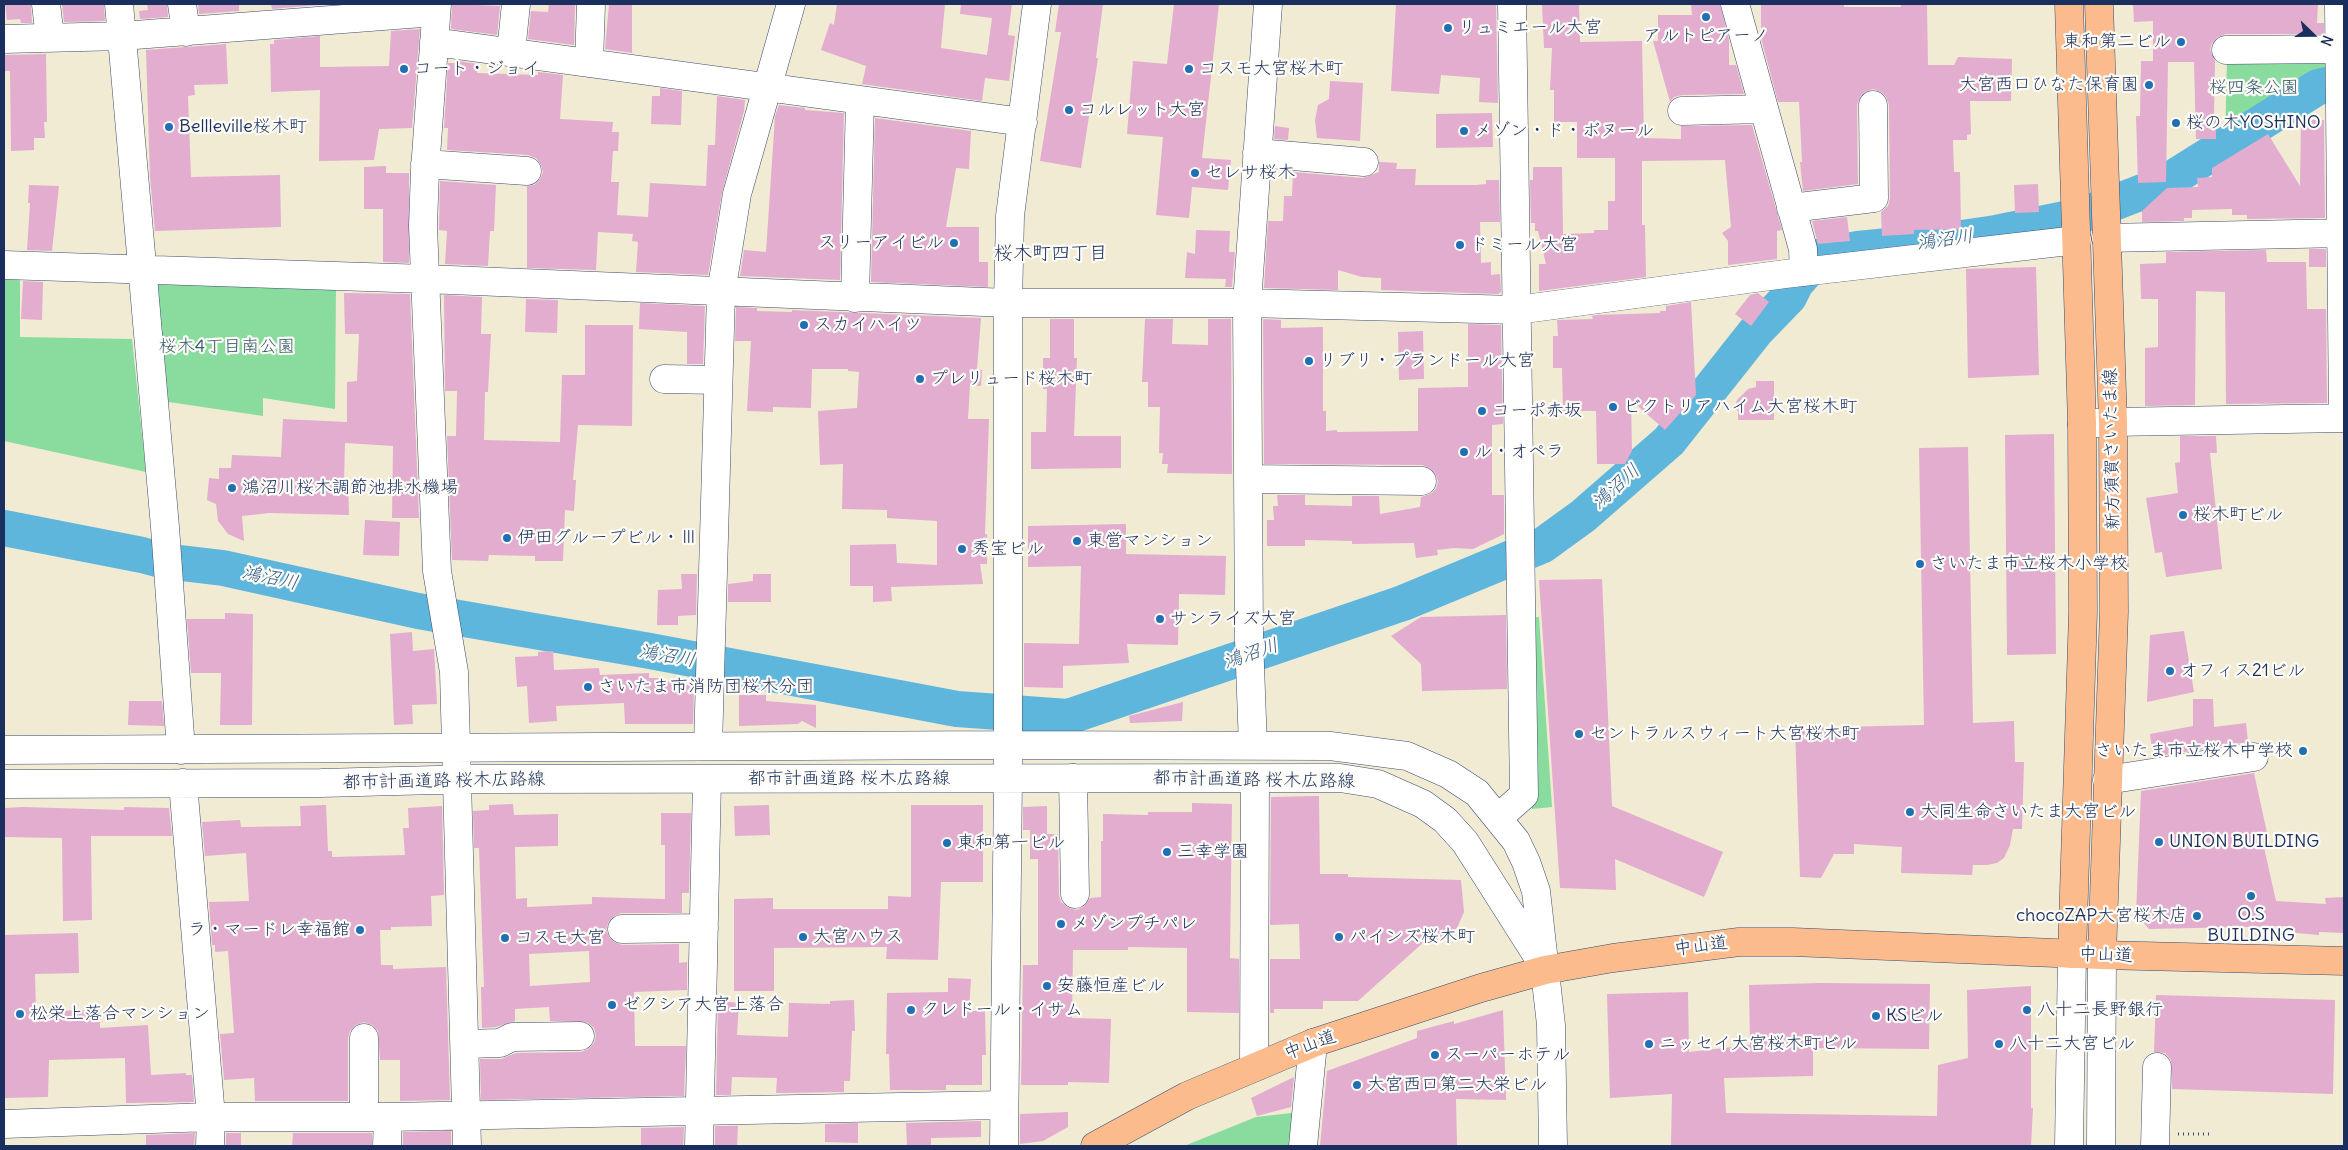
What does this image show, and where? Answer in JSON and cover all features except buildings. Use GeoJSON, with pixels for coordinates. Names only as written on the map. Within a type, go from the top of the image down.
{"type":"FeatureCollection","features":[{"type":"Feature","properties":{"kind":"main road","name":"新方須賀さいたま線"},"geometry":{"type":"LineString","coordinates":[[2069,4],[2082,424],[2082,697],[2072,954]]}},
{"type":"Feature","properties":{"kind":"main road","name":"新方須賀さいたま線"},"geometry":{"type":"LineString","coordinates":[[2099,4],[2113,422],[2114,612],[2102,955]]}},
{"type":"Feature","properties":{"kind":"main road","name":"中山道"},"geometry":{"type":"LineString","coordinates":[[1095,1146],[1187,1096],[1313,1043],[1481,988],[1545,970],[1673,950],[1739,942],[1793,942],[2072,954],[2344,961]]}},
{"type":"Feature","properties":{"kind":"street"},"geometry":{"type":"LineString","coordinates":[[46,4],[50,38]]}},
{"type":"Feature","properties":{"kind":"street"},"geometry":{"type":"LineString","coordinates":[[119,4],[144,269],[165,527],[180,750]]}},
{"type":"Feature","properties":{"kind":"street"},"geometry":{"type":"LineString","coordinates":[[182,4],[186,32]]}},
{"type":"Feature","properties":{"kind":"street"},"geometry":{"type":"LineString","coordinates":[[511,52],[516,4]]}},
{"type":"Feature","properties":{"kind":"street"},"geometry":{"type":"LineString","coordinates":[[589,64],[591,4]]}},
{"type":"Feature","properties":{"kind":"street"},"geometry":{"type":"LineString","coordinates":[[708,746],[721,293],[737,194],[765,88],[791,4]]}},
{"type":"Feature","properties":{"kind":"street"},"geometry":{"type":"LineString","coordinates":[[1004,1146],[1008,778],[1008,303],[1010,216],[1037,4]]}},
{"type":"Feature","properties":{"kind":"street"},"geometry":{"type":"LineString","coordinates":[[1253,746],[1249,638],[1247,303],[1268,4]]}},
{"type":"Feature","properties":{"kind":"street"},"geometry":{"type":"LineString","coordinates":[[1499,817],[1524,795],[1512,4]]}},
{"type":"Feature","properties":{"kind":"street"},"geometry":{"type":"LineString","coordinates":[[1735,4],[1791,208],[1804,266]]}},
{"type":"Feature","properties":{"kind":"street"},"geometry":{"type":"LineString","coordinates":[[4,39],[122,36],[186,32],[310,13],[436,8],[425,164],[423,226],[437,570],[454,672],[468,1115],[467,1146]]}},
{"type":"Feature","properties":{"kind":"street"},"geometry":{"type":"LineString","coordinates":[[2082,424],[2343,418],[2340,33],[2226,50]]}},
{"type":"Feature","properties":{"kind":"street"},"geometry":{"type":"LineString","coordinates":[[434,42],[1023,122]]}},
{"type":"Feature","properties":{"kind":"street"},"geometry":{"type":"LineString","coordinates":[[854,298],[860,100]]}},
{"type":"Feature","properties":{"kind":"street"},"geometry":{"type":"LineString","coordinates":[[1791,208],[1874,198],[1873,105]]}},
{"type":"Feature","properties":{"kind":"street"},"geometry":{"type":"LineString","coordinates":[[1682,111],[1764,109]]}},
{"type":"Feature","properties":{"kind":"street"},"geometry":{"type":"LineString","coordinates":[[1257,153],[1364,162]]}},
{"type":"Feature","properties":{"kind":"street"},"geometry":{"type":"LineString","coordinates":[[425,164],[527,171]]}},
{"type":"Feature","properties":{"kind":"street"},"geometry":{"type":"LineString","coordinates":[[2106,233],[2343,233]]}},
{"type":"Feature","properties":{"kind":"street"},"geometry":{"type":"LineString","coordinates":[[4,265],[426,279],[721,293],[1008,303],[1247,303],[1517,310],[1804,266],[2077,236]]}},
{"type":"Feature","properties":{"kind":"street"},"geometry":{"type":"LineString","coordinates":[[664,379],[718,380]]}},
{"type":"Feature","properties":{"kind":"street"},"geometry":{"type":"LineString","coordinates":[[1248,479],[1422,481]]}},
{"type":"Feature","properties":{"kind":"street","name":"都市計画道路 桜木広路線"},"geometry":{"type":"LineString","coordinates":[[4,750],[708,746],[1007,723],[1253,746],[1330,746],[1406,756],[1448,774],[1477,793],[1499,817],[1516,841],[1536,891],[1545,970]]}},
{"type":"Feature","properties":{"kind":"street"},"geometry":{"type":"LineString","coordinates":[[2107,780],[2254,757]]}},
{"type":"Feature","properties":{"kind":"street"},"geometry":{"type":"LineString","coordinates":[[1073,778],[1075,894]]}},
{"type":"Feature","properties":{"kind":"street"},"geometry":{"type":"LineString","coordinates":[[1254,1067],[1255,778]]}},
{"type":"Feature","properties":{"kind":"street","name":"都市計画道路 桜木広路線"},"geometry":{"type":"LineString","coordinates":[[4,784],[457,780],[1340,778],[1378,784],[1423,804],[1445,820],[1465,842],[1545,970]]}},
{"type":"Feature","properties":{"kind":"street"},"geometry":{"type":"LineString","coordinates":[[699,1146],[707,780]]}},
{"type":"Feature","properties":{"kind":"street"},"geometry":{"type":"LineString","coordinates":[[183,783],[211,1118],[210,1146]]}},
{"type":"Feature","properties":{"kind":"street"},"geometry":{"type":"LineString","coordinates":[[622,929],[704,928]]}},
{"type":"Feature","properties":{"kind":"street"},"geometry":{"type":"LineString","coordinates":[[2069,1146],[2072,954]]}},
{"type":"Feature","properties":{"kind":"street"},"geometry":{"type":"LineString","coordinates":[[2101,1146],[2102,955]]}},
{"type":"Feature","properties":{"kind":"street"},"geometry":{"type":"LineString","coordinates":[[1545,970],[1551,1025],[1554,1146]]}},
{"type":"Feature","properties":{"kind":"street"},"geometry":{"type":"LineString","coordinates":[[466,1044],[500,1043],[512,1037],[580,1036]]}},
{"type":"Feature","properties":{"kind":"street"},"geometry":{"type":"LineString","coordinates":[[364,1038],[376,1117],[387,1146]]}},
{"type":"Feature","properties":{"kind":"street"},"geometry":{"type":"LineString","coordinates":[[1303,1146],[1313,1043]]}},
{"type":"Feature","properties":{"kind":"street"},"geometry":{"type":"LineString","coordinates":[[2155,1140],[2157,1067]]}},
{"type":"Feature","properties":{"kind":"street"},"geometry":{"type":"LineString","coordinates":[[4,1124],[211,1118],[376,1117],[1004,1105]]}},
{"type":"Feature","properties":{"kind":"path"},"geometry":{"type":"LineString","coordinates":[[2155,1140],[2210,1134]]}},
{"type":"Feature","properties":{"kind":"green space","name":"桜四条公園"},"geometry":{"type":"Polygon","coordinates":[[[2331,58],[2333,79],[2314,83],[2225,140],[2227,59],[2331,58]]]}},
{"type":"Feature","properties":{"kind":"green space","name":"桜木4丁目南公園"},"geometry":{"type":"Polygon","coordinates":[[[4,276],[20,276],[20,337],[132,339],[146,472],[4,441],[4,276]]]}},
{"type":"Feature","properties":{"kind":"green space","name":"桜木4丁目南公園"},"geometry":{"type":"Polygon","coordinates":[[[155,282],[336,287],[335,409],[263,398],[263,416],[162,401],[155,282]]]}},
{"type":"Feature","properties":{"kind":"green space"},"geometry":{"type":"Polygon","coordinates":[[[1528,617],[1539,617],[1552,807],[1532,809],[1528,617]]]}},
{"type":"Feature","properties":{"kind":"green space"},"geometry":{"type":"Polygon","coordinates":[[[1301,1112],[1298,1146],[1184,1146],[1256,1117],[1301,1112]]]}},
{"type":"Feature","properties":{"kind":"waterway","name":"鴻沼川"},"geometry":{"type":"LineString","coordinates":[[4,528],[164,561],[223,568],[418,611],[650,651],[957,709],[1068,717],[1403,603],[1543,545],[1583,516],[1669,441],[1756,331],[1789,297],[1796,283],[1819,257],[1858,249],[1996,233],[2080,216],[2163,184],[2318,87],[2344,81]]}},
{"type":"Feature","properties":{"kind":"place","name":"アルトピアーノ"},"geometry":{"type":"Point","coordinates":[1706,17]}},
{"type":"Feature","properties":{"kind":"place","name":"リュミエール大宮"},"geometry":{"type":"Point","coordinates":[1448,28]}},
{"type":"Feature","properties":{"kind":"place","name":"東和第二ビル"},"geometry":{"type":"Point","coordinates":[2181,42]}},
{"type":"Feature","properties":{"kind":"place","name":"コート・ジョイ"},"geometry":{"type":"Point","coordinates":[404,69]}},
{"type":"Feature","properties":{"kind":"place","name":"コスモ大宮桜木町"},"geometry":{"type":"Point","coordinates":[1189,69]}},
{"type":"Feature","properties":{"kind":"place","name":"大宮西口ひなた保育園"},"geometry":{"type":"Point","coordinates":[2149,85]}},
{"type":"Feature","properties":{"kind":"place","name":"コルレット大宮"},"geometry":{"type":"Point","coordinates":[1069,110]}},
{"type":"Feature","properties":{"kind":"place","name":"桜の木YOSHINO"},"geometry":{"type":"Point","coordinates":[2176,123]}},
{"type":"Feature","properties":{"kind":"place","name":"Bellleville桜木町"},"geometry":{"type":"Point","coordinates":[169,127]}},
{"type":"Feature","properties":{"kind":"place","name":"メゾン・ド・ボヌール"},"geometry":{"type":"Point","coordinates":[1464,131]}},
{"type":"Feature","properties":{"kind":"place","name":"セレサ桜木"},"geometry":{"type":"Point","coordinates":[1195,173]}},
{"type":"Feature","properties":{"kind":"place","name":"スリーアイビル"},"geometry":{"type":"Point","coordinates":[954,243]}},
{"type":"Feature","properties":{"kind":"place","name":"ドミール大宮"},"geometry":{"type":"Point","coordinates":[1460,245]}},
{"type":"Feature","properties":{"kind":"place","name":"スカイハイツ"},"geometry":{"type":"Point","coordinates":[804,325]}},
{"type":"Feature","properties":{"kind":"place","name":"リブリ・プランドール大宮"},"geometry":{"type":"Point","coordinates":[1309,361]}},
{"type":"Feature","properties":{"kind":"place","name":"プレリュード桜木町"},"geometry":{"type":"Point","coordinates":[920,379]}},
{"type":"Feature","properties":{"kind":"place","name":"ビクトリアハイム大宮桜木町"},"geometry":{"type":"Point","coordinates":[1613,407]}},
{"type":"Feature","properties":{"kind":"place","name":"コーポ赤坂"},"geometry":{"type":"Point","coordinates":[1482,411]}},
{"type":"Feature","properties":{"kind":"place","name":"ル・オペラ"},"geometry":{"type":"Point","coordinates":[1464,452]}},
{"type":"Feature","properties":{"kind":"place","name":"鴻沼川桜木調節池排水機場"},"geometry":{"type":"Point","coordinates":[232,488]}},
{"type":"Feature","properties":{"kind":"place","name":"桜木町ビル"},"geometry":{"type":"Point","coordinates":[2183,515]}},
{"type":"Feature","properties":{"kind":"place","name":"伊田グループビル・Ⅲ"},"geometry":{"type":"Point","coordinates":[507,538]}},
{"type":"Feature","properties":{"kind":"place","name":"東営マンション"},"geometry":{"type":"Point","coordinates":[1077,541]}},
{"type":"Feature","properties":{"kind":"place","name":"秀宝ビル"},"geometry":{"type":"Point","coordinates":[962,549]}},
{"type":"Feature","properties":{"kind":"place","name":"さいたま市立桜木小学校"},"geometry":{"type":"Point","coordinates":[1920,564]}},
{"type":"Feature","properties":{"kind":"place","name":"サンライズ大宮"},"geometry":{"type":"Point","coordinates":[1160,619]}},
{"type":"Feature","properties":{"kind":"place","name":"オフィス21ビル"},"geometry":{"type":"Point","coordinates":[2170,671]}},
{"type":"Feature","properties":{"kind":"place","name":"さいたま市消防団桜木分団"},"geometry":{"type":"Point","coordinates":[588,687]}},
{"type":"Feature","properties":{"kind":"place","name":"セントラルスウィート大宮桜木町"},"geometry":{"type":"Point","coordinates":[1579,734]}},
{"type":"Feature","properties":{"kind":"place","name":"さいたま市立桜木中学校"},"geometry":{"type":"Point","coordinates":[2303,751]}},
{"type":"Feature","properties":{"kind":"place","name":"大同生命さいたま大宮ビル"},"geometry":{"type":"Point","coordinates":[1910,812]}},
{"type":"Feature","properties":{"kind":"place","name":"UNION BUILDING"},"geometry":{"type":"Point","coordinates":[2159,842]}},
{"type":"Feature","properties":{"kind":"place","name":"東和第一ビル"},"geometry":{"type":"Point","coordinates":[947,843]}},
{"type":"Feature","properties":{"kind":"place","name":"三幸学園"},"geometry":{"type":"Point","coordinates":[1167,852]}},
{"type":"Feature","properties":{"kind":"place","name":"O.S BUILDING"},"geometry":{"type":"Point","coordinates":[2251,896]}},
{"type":"Feature","properties":{"kind":"place","name":"chocoZAP大宮桜木店"},"geometry":{"type":"Point","coordinates":[2197,916]}},
{"type":"Feature","properties":{"kind":"place","name":"メゾンプチパレ"},"geometry":{"type":"Point","coordinates":[1061,924]}},
{"type":"Feature","properties":{"kind":"place","name":"ラ・マードレ幸福館"},"geometry":{"type":"Point","coordinates":[360,930]}},
{"type":"Feature","properties":{"kind":"place","name":"大宮ハウス"},"geometry":{"type":"Point","coordinates":[803,937]}},
{"type":"Feature","properties":{"kind":"place","name":"パインズ桜木町"},"geometry":{"type":"Point","coordinates":[1339,937]}},
{"type":"Feature","properties":{"kind":"place","name":"コスモ大宮"},"geometry":{"type":"Point","coordinates":[505,938]}},
{"type":"Feature","properties":{"kind":"place","name":"安藤恒産ビル"},"geometry":{"type":"Point","coordinates":[1047,986]}},
{"type":"Feature","properties":{"kind":"place","name":"ゼクシア大宮上落合"},"geometry":{"type":"Point","coordinates":[612,1005]}},
{"type":"Feature","properties":{"kind":"place","name":"クレドール・イサム"},"geometry":{"type":"Point","coordinates":[911,1010]}},
{"type":"Feature","properties":{"kind":"place","name":"八十二長野銀行"},"geometry":{"type":"Point","coordinates":[2027,1010]}},
{"type":"Feature","properties":{"kind":"place","name":"松栄上落合マンション"},"geometry":{"type":"Point","coordinates":[20,1014]}},
{"type":"Feature","properties":{"kind":"place","name":"KSビル"},"geometry":{"type":"Point","coordinates":[1876,1016]}},
{"type":"Feature","properties":{"kind":"place","name":"ニッセイ大宮桜木町ビル"},"geometry":{"type":"Point","coordinates":[1649,1044]}},
{"type":"Feature","properties":{"kind":"place","name":"八十二大宮ビル"},"geometry":{"type":"Point","coordinates":[1999,1044]}},
{"type":"Feature","properties":{"kind":"place","name":"スーパーホテル"},"geometry":{"type":"Point","coordinates":[1435,1055]}},
{"type":"Feature","properties":{"kind":"place","name":"大宮西口第二大栄ビル"},"geometry":{"type":"Point","coordinates":[1357,1085]}},
{"type":"Feature","properties":{"kind":"district","name":"桜木町四丁目"},"geometry":{"type":"Point","coordinates":[1051,254]}}]}
